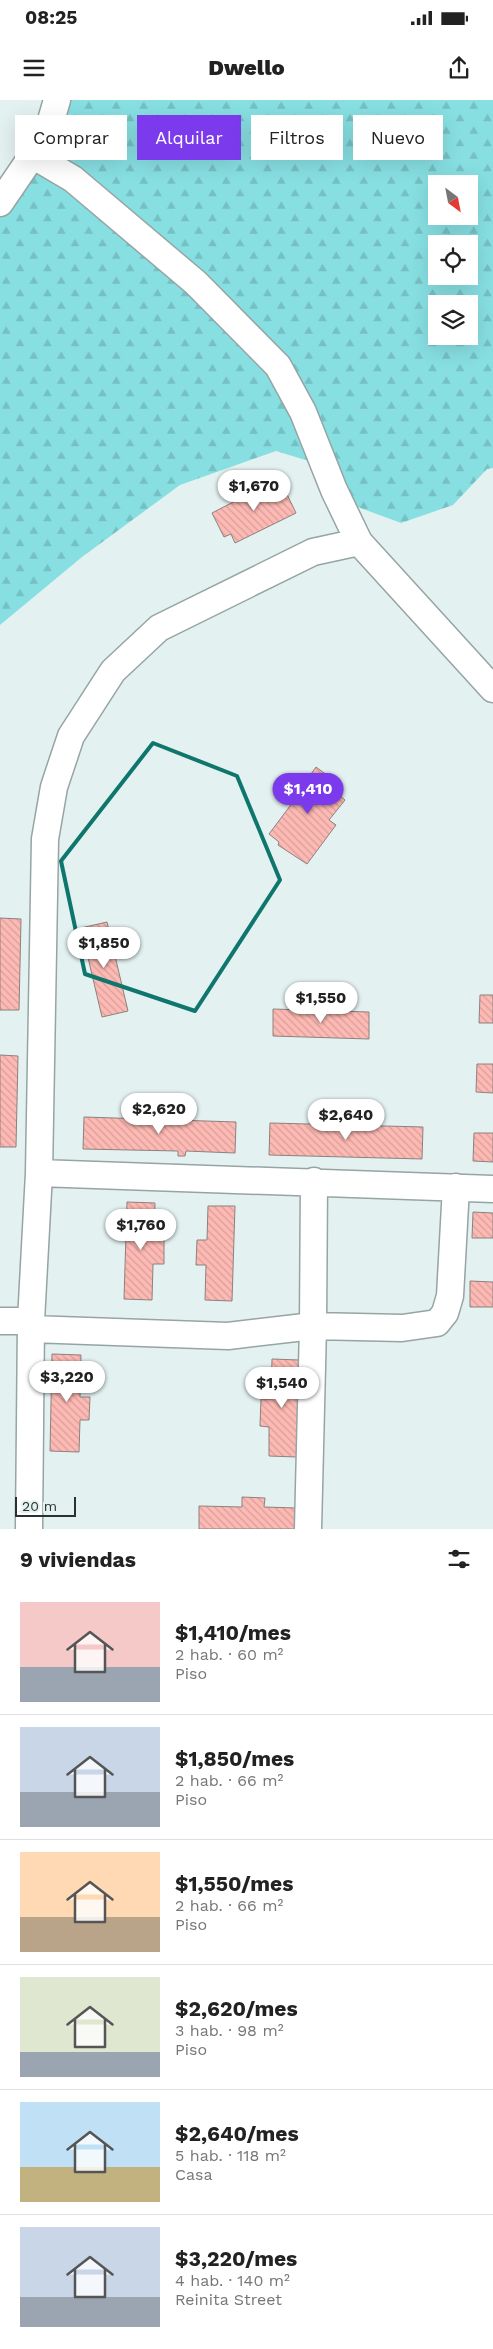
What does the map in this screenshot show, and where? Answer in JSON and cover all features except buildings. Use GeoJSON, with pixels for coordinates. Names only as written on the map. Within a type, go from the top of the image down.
{"type":"FeatureCollection","features":[{"type":"Feature","properties":{"kind":"street"},"geometry":{"type":"LineString","coordinates":[[53,115],[57,100]]}},
{"type":"Feature","properties":{"kind":"street"},"geometry":{"type":"LineString","coordinates":[[0,203],[31,160]]}},
{"type":"Feature","properties":{"kind":"street"},"geometry":{"type":"LineString","coordinates":[[41,160],[73,179],[196,283],[278,366],[303,412],[334,490],[359,542],[493,689]]}},
{"type":"Feature","properties":{"kind":"street"},"geometry":{"type":"LineString","coordinates":[[29,1529],[31,1325],[40,1173],[45,839],[54,787],[71,736],[113,671],[159,628],[313,552],[359,542]]}},
{"type":"Feature","properties":{"kind":"street"},"geometry":{"type":"LineString","coordinates":[[40,1173],[314,1181],[493,1189]]}},
{"type":"Feature","properties":{"kind":"street"},"geometry":{"type":"LineString","coordinates":[[308,1529],[314,1181]]}},
{"type":"Feature","properties":{"kind":"street"},"geometry":{"type":"LineString","coordinates":[[0,1322],[228,1336],[313,1326],[402,1328],[437,1323],[445,1313],[450,1296],[456,1187]]}},
{"type":"Feature","properties":{"kind":"highlighted area"},"geometry":{"type":"Polygon","coordinates":[[[153,743],[237,776],[280,880],[195,1011],[85,974],[61,861],[153,743]]]}},
{"type":"Feature","properties":{"kind":"green space"},"geometry":{"type":"Polygon","coordinates":[[[66,100],[493,100],[493,468],[487,469],[453,505],[401,523],[347,503],[312,462],[276,451],[180,485],[82,557],[0,625],[0,195],[24,160],[127,160],[127,115],[56,115],[66,100]]]}}]}
